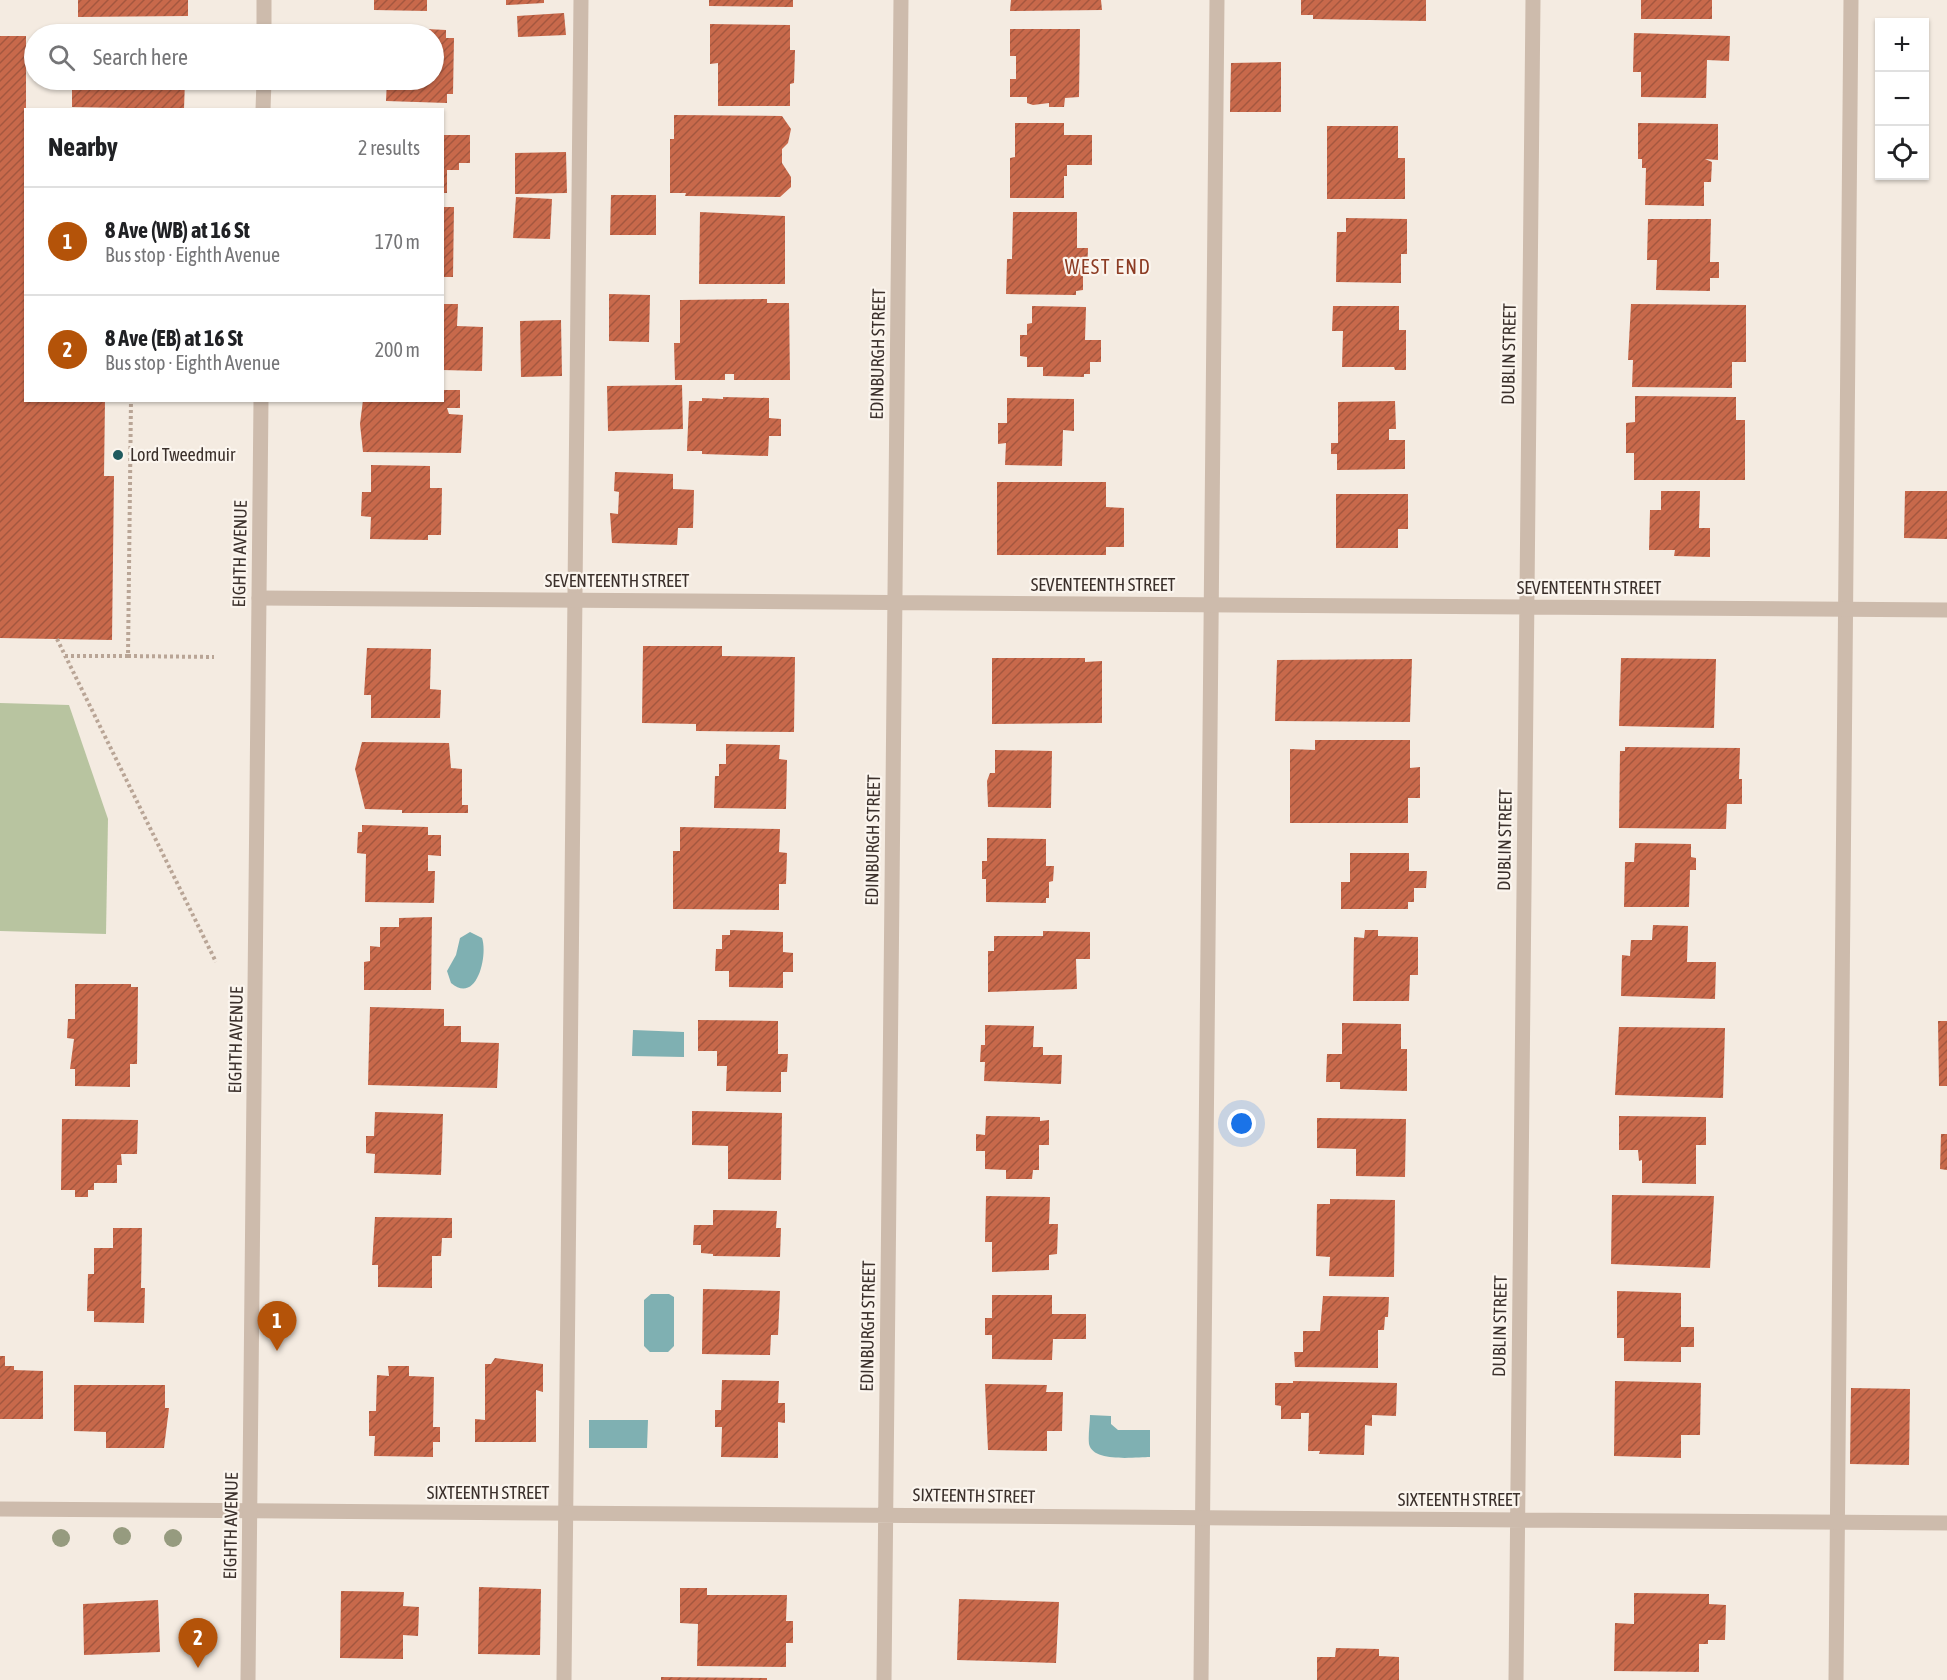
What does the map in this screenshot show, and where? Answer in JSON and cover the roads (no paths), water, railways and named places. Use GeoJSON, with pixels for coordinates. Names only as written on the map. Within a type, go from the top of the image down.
{"type":"FeatureCollection","features":[{"type":"Feature","properties":{"kind":"street"},"geometry":{"type":"LineString","coordinates":[[264,0],[264,24]]}},
{"type":"Feature","properties":{"kind":"street"},"geometry":{"type":"LineString","coordinates":[[564,1680],[581,0]]}},
{"type":"Feature","properties":{"kind":"street","name":"EDINBURGH STREET"},"geometry":{"type":"LineString","coordinates":[[884,1680],[901,0]]}},
{"type":"Feature","properties":{"kind":"street"},"geometry":{"type":"LineString","coordinates":[[1201,1680],[1209,604],[1217,0]]}},
{"type":"Feature","properties":{"kind":"street","name":"DUBLIN STREET"},"geometry":{"type":"LineString","coordinates":[[1516,1680],[1533,0]]}},
{"type":"Feature","properties":{"kind":"street"},"geometry":{"type":"LineString","coordinates":[[1836,1680],[1851,0]]}},
{"type":"Feature","properties":{"kind":"street"},"geometry":{"type":"LineString","coordinates":[[264,90],[264,108]]}},
{"type":"Feature","properties":{"kind":"street","name":"EIGHTH AVENUE"},"geometry":{"type":"LineString","coordinates":[[248,1680],[261,402]]}},
{"type":"Feature","properties":{"kind":"street","name":"SEVENTEENTH STREET"},"geometry":{"type":"LineString","coordinates":[[259,598],[1947,610]]}},
{"type":"Feature","properties":{"kind":"street","name":"SIXTEENTH STREET"},"geometry":{"type":"LineString","coordinates":[[0,1509],[1947,1523]]}},
{"type":"Feature","properties":{"kind":"water"},"geometry":{"type":"Polygon","coordinates":[[[470,932],[482,938],[482,966],[474,983],[468,988],[460,988],[451,983],[447,971],[456,955],[460,938],[470,932]]]}},
{"type":"Feature","properties":{"kind":"water"},"geometry":{"type":"Polygon","coordinates":[[[633,1030],[684,1032],[684,1057],[632,1056],[633,1030]]]}},
{"type":"Feature","properties":{"kind":"water"},"geometry":{"type":"Polygon","coordinates":[[[651,1294],[669,1294],[674,1297],[674,1346],[668,1352],[650,1352],[644,1346],[644,1300],[651,1294]]]}},
{"type":"Feature","properties":{"kind":"water"},"geometry":{"type":"Polygon","coordinates":[[[1090,1415],[1111,1416],[1111,1424],[1118,1430],[1150,1430],[1150,1457],[1116,1458],[1098,1454],[1092,1450],[1089,1444],[1090,1415]]]}},
{"type":"Feature","properties":{"kind":"water"},"geometry":{"type":"Polygon","coordinates":[[[589,1420],[648,1420],[647,1448],[589,1448],[589,1420]]]}},
{"type":"Feature","properties":{"kind":"place","name":"Lord Tweedmuir"},"geometry":{"type":"Point","coordinates":[118,455]}},
{"type":"Feature","properties":{"kind":"place","name":"8 Ave (WB) at 16 St"},"geometry":{"type":"Point","coordinates":[277,1351]}},
{"type":"Feature","properties":{"kind":"place","name":"8 Ave (EB) at 16 St"},"geometry":{"type":"Point","coordinates":[198,1668]}},
{"type":"Feature","properties":{"kind":"district","name":"WEST END"},"geometry":{"type":"Point","coordinates":[1108,267]}}]}
